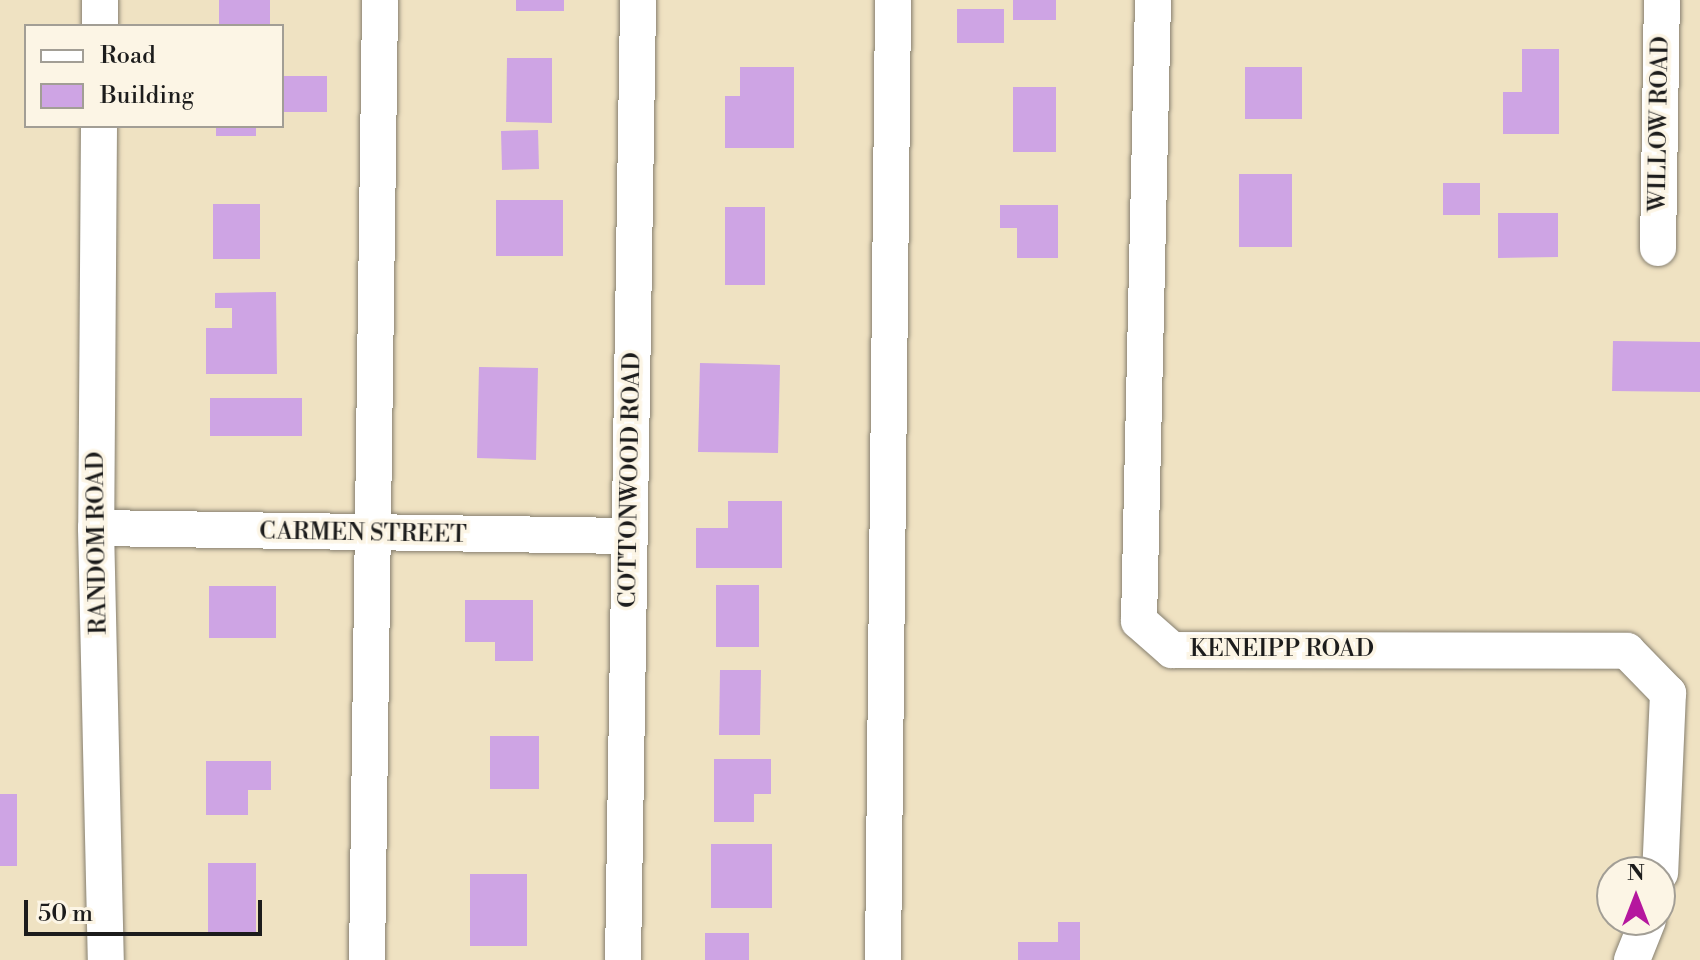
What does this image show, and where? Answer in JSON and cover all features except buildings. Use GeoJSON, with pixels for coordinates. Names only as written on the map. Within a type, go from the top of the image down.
{"type":"FeatureCollection","features":[{"type":"Feature","properties":{"kind":"street"},"geometry":{"type":"LineString","coordinates":[[100,0],[100,24]]}},
{"type":"Feature","properties":{"kind":"street"},"geometry":{"type":"LineString","coordinates":[[367,960],[380,0]]}},
{"type":"Feature","properties":{"kind":"street","name":"COTTONWOOD ROAD"},"geometry":{"type":"LineString","coordinates":[[623,960],[638,0]]}},
{"type":"Feature","properties":{"kind":"street"},"geometry":{"type":"LineString","coordinates":[[883,960],[893,0]]}},
{"type":"Feature","properties":{"kind":"street","name":"KENEIPP ROAD"},"geometry":{"type":"LineString","coordinates":[[1153,0],[1139,621],[1172,650],[1627,651],[1668,693],[1661,856]]}},
{"type":"Feature","properties":{"kind":"street","name":"WILLOW ROAD"},"geometry":{"type":"LineString","coordinates":[[1658,248],[1662,0]]}},
{"type":"Feature","properties":{"kind":"street","name":"RANDOM ROAD"},"geometry":{"type":"LineString","coordinates":[[99,128],[96,528],[106,960]]}},
{"type":"Feature","properties":{"kind":"street","name":"CARMEN STREET"},"geometry":{"type":"LineString","coordinates":[[96,528],[375,536],[630,536]]}},
{"type":"Feature","properties":{"kind":"street"},"geometry":{"type":"LineString","coordinates":[[1632,960],[1642,936]]}}]}
